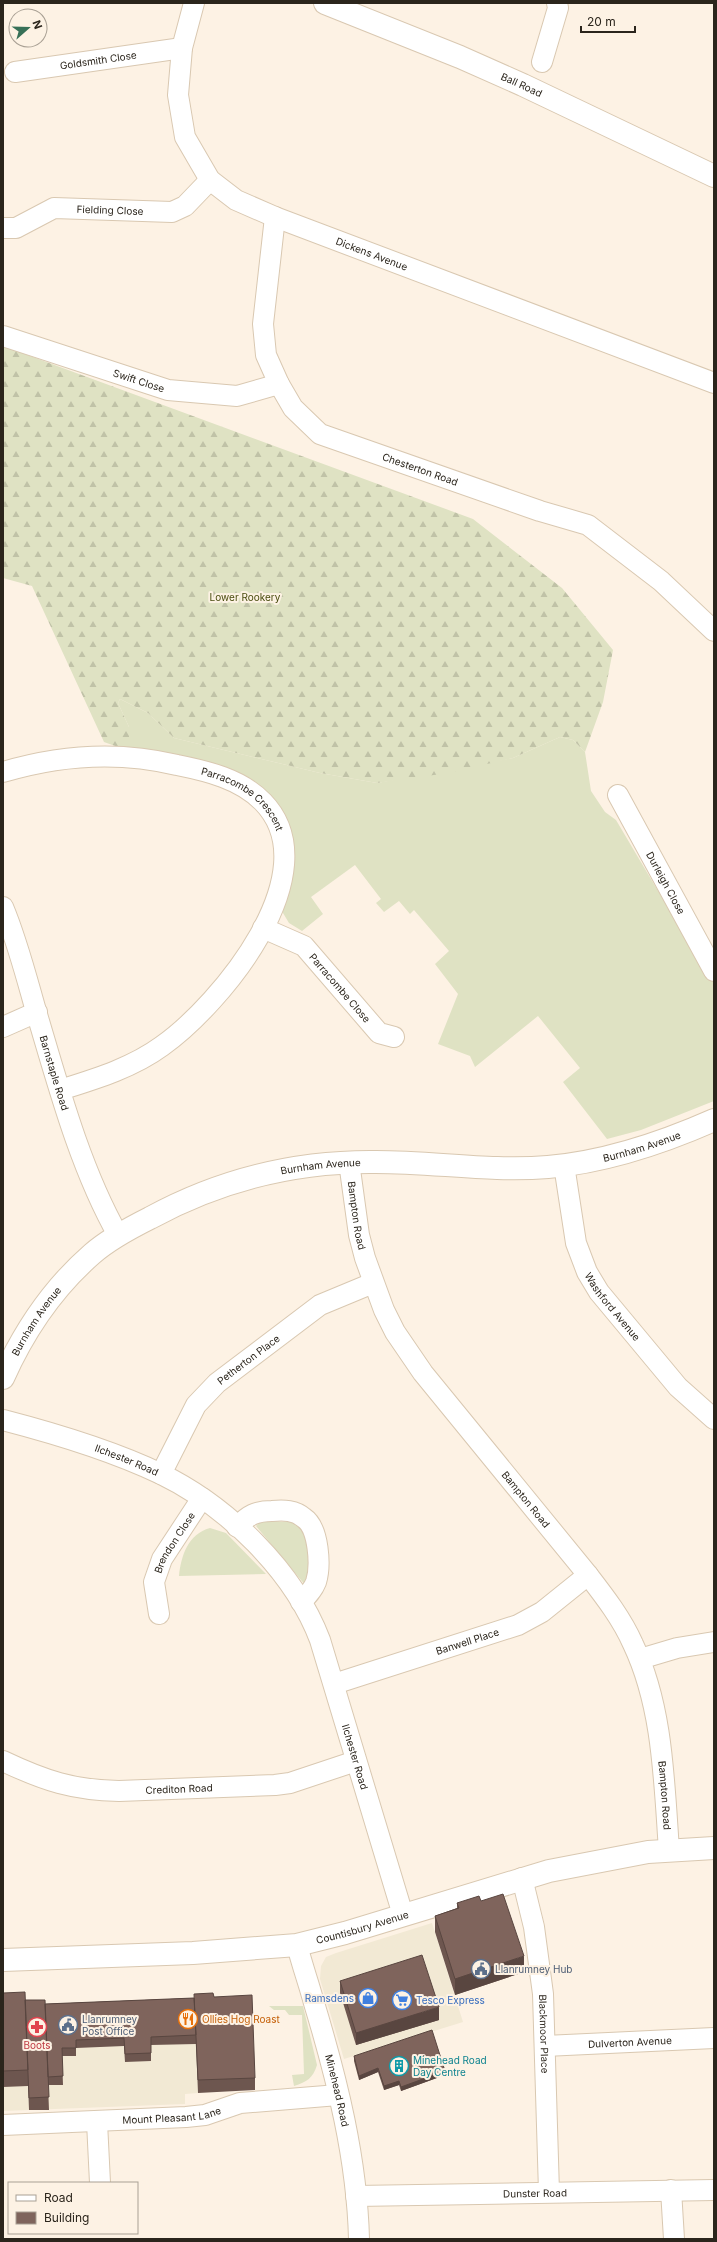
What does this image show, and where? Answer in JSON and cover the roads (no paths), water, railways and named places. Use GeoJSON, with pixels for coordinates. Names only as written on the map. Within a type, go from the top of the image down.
{"type":"FeatureCollection","features":[{"type":"Feature","properties":{"kind":"street","name":"Dickens Avenue"},"geometry":{"type":"LineString","coordinates":[[194,3],[182,48],[178,95],[185,137],[210,180],[236,200],[275,217],[714,383]]}},
{"type":"Feature","properties":{"kind":"street","name":"Ball Road"},"geometry":{"type":"LineString","coordinates":[[325,3],[460,57],[523,85],[714,176]]}},
{"type":"Feature","properties":{"kind":"street"},"geometry":{"type":"LineString","coordinates":[[542,62],[558,8],[557,3]]}},
{"type":"Feature","properties":{"kind":"street","name":"Goldsmith Close"},"geometry":{"type":"LineString","coordinates":[[15,72],[182,48]]}},
{"type":"Feature","properties":{"kind":"street","name":"Fielding Close"},"geometry":{"type":"LineString","coordinates":[[3,228],[16,228],[54,208],[172,212],[185,206],[210,180]]}},
{"type":"Feature","properties":{"kind":"street","name":"Chesterton Road"},"geometry":{"type":"LineString","coordinates":[[275,217],[263,324],[266,355],[279,384],[293,408],[320,434],[540,511],[588,525],[661,581],[714,631]]}},
{"type":"Feature","properties":{"kind":"street","name":"Swift Close"},"geometry":{"type":"LineString","coordinates":[[3,336],[168,390],[237,396],[279,384]]}},
{"type":"Feature","properties":{"kind":"street","name":"Parracombe Crescent"},"geometry":{"type":"LineString","coordinates":[[3,772],[66,758],[92,756],[146,759],[194,768],[218,776],[251,792],[264,802],[280,828],[284,860],[279,889],[263,928],[244,961],[222,991],[179,1034],[161,1047],[126,1066],[60,1090]]}},
{"type":"Feature","properties":{"kind":"street","name":"Durleigh Close"},"geometry":{"type":"LineString","coordinates":[[618,796],[714,971]]}},
{"type":"Feature","properties":{"kind":"street","name":"Barnstaple Road"},"geometry":{"type":"LineString","coordinates":[[3,907],[19,952],[60,1090],[93,1185],[118,1235]]}},
{"type":"Feature","properties":{"kind":"street","name":"Parracombe Close"},"geometry":{"type":"LineString","coordinates":[[263,928],[304,946],[319,961],[379,1033],[394,1037]]}},
{"type":"Feature","properties":{"kind":"street"},"geometry":{"type":"LineString","coordinates":[[3,1027],[36,1012]]}},
{"type":"Feature","properties":{"kind":"street","name":"Burnham Avenue"},"geometry":{"type":"LineString","coordinates":[[3,1378],[22,1340],[52,1296],[91,1255],[118,1235],[163,1210],[211,1189],[284,1170],[349,1162],[395,1162],[510,1168],[564,1165],[632,1150],[714,1120]]}},
{"type":"Feature","properties":{"kind":"street","name":"Bampton Road"},"geometry":{"type":"LineString","coordinates":[[349,1162],[359,1235],[373,1283],[395,1332],[423,1373],[588,1575],[625,1627],[640,1659],[653,1702],[661,1755],[669,1850]]}},
{"type":"Feature","properties":{"kind":"street","name":"Washford Avenue"},"geometry":{"type":"LineString","coordinates":[[564,1165],[576,1243],[587,1272],[599,1292],[678,1387],[714,1419]]}},
{"type":"Feature","properties":{"kind":"street","name":"Petherton Place"},"geometry":{"type":"LineString","coordinates":[[161,1474],[196,1405],[217,1383],[320,1305],[373,1283]]}},
{"type":"Feature","properties":{"kind":"street","name":"Ilchester Road"},"geometry":{"type":"LineString","coordinates":[[3,1420],[119,1456],[161,1474],[202,1498],[237,1527],[270,1560],[301,1602],[314,1623],[334,1684],[403,1915]]}},
{"type":"Feature","properties":{"kind":"street","name":"Brendon Close"},"geometry":{"type":"LineString","coordinates":[[159,1614],[154,1582],[162,1559],[202,1498]]}},
{"type":"Feature","properties":{"kind":"street"},"geometry":{"type":"LineString","coordinates":[[237,1527],[252,1514],[284,1510],[295,1512],[311,1524],[316,1536],[317,1574],[311,1591],[301,1602]]}},
{"type":"Feature","properties":{"kind":"street","name":"Banwell Place"},"geometry":{"type":"LineString","coordinates":[[334,1684],[518,1625],[542,1612],[588,1575]]}},
{"type":"Feature","properties":{"kind":"street"},"geometry":{"type":"LineString","coordinates":[[640,1659],[677,1648],[714,1642]]}},
{"type":"Feature","properties":{"kind":"street","name":"Crediton Road"},"geometry":{"type":"LineString","coordinates":[[3,1761],[52,1782],[90,1790],[119,1791],[276,1786],[290,1783],[356,1761]]}},
{"type":"Feature","properties":{"kind":"street","name":"Countisbury Avenue"},"geometry":{"type":"LineString","coordinates":[[3,1960],[233,1951],[297,1945],[345,1933],[522,1878],[581,1863],[669,1850],[714,1848]]}},
{"type":"Feature","properties":{"kind":"street","name":"Blackmoor Place"},"geometry":{"type":"LineString","coordinates":[[522,1878],[534,1928],[543,1994],[549,2192]]}},
{"type":"Feature","properties":{"kind":"street","name":"Minehead Road"},"geometry":{"type":"LineString","coordinates":[[297,1945],[346,2128],[356,2196],[359,2239]]}},
{"type":"Feature","properties":{"kind":"street","name":"Dulverton Avenue"},"geometry":{"type":"LineString","coordinates":[[545,2046],[714,2038]]}},
{"type":"Feature","properties":{"kind":"street","name":"Mount Pleasant Lane"},"geometry":{"type":"LineString","coordinates":[[3,2125],[186,2118],[205,2115],[240,2103],[338,2095]]}},
{"type":"Feature","properties":{"kind":"street"},"geometry":{"type":"LineString","coordinates":[[97,2122],[100,2182]]}},
{"type":"Feature","properties":{"kind":"street"},"geometry":{"type":"LineString","coordinates":[[672,2190],[674,2239]]}},
{"type":"Feature","properties":{"kind":"street","name":"Dunster Road"},"geometry":{"type":"LineString","coordinates":[[356,2196],[714,2190]]}},
{"type":"Feature","properties":{"kind":"place","name":"Llanrumney Hub"},"geometry":{"type":"Point","coordinates":[481,1969]}},
{"type":"Feature","properties":{"kind":"place","name":"Ramsdens"},"geometry":{"type":"Point","coordinates":[368,1998]}},
{"type":"Feature","properties":{"kind":"place","name":"Tesco Express"},"geometry":{"type":"Point","coordinates":[402,2000]}},
{"type":"Feature","properties":{"kind":"place","name":"Ollies Hog Roast"},"geometry":{"type":"Point","coordinates":[188,2019]}},
{"type":"Feature","properties":{"kind":"place","name":"Llanrumney Post Office"},"geometry":{"type":"Point","coordinates":[68,2025]}},
{"type":"Feature","properties":{"kind":"place","name":"Boots"},"geometry":{"type":"Point","coordinates":[37,2027]}},
{"type":"Feature","properties":{"kind":"place","name":"Minehead Road Day Centre"},"geometry":{"type":"Point","coordinates":[399,2066]}},
{"type":"Feature","properties":{"kind":"park label","name":"Lower Rookery"},"geometry":{"type":"Point","coordinates":[245,597]}}]}
